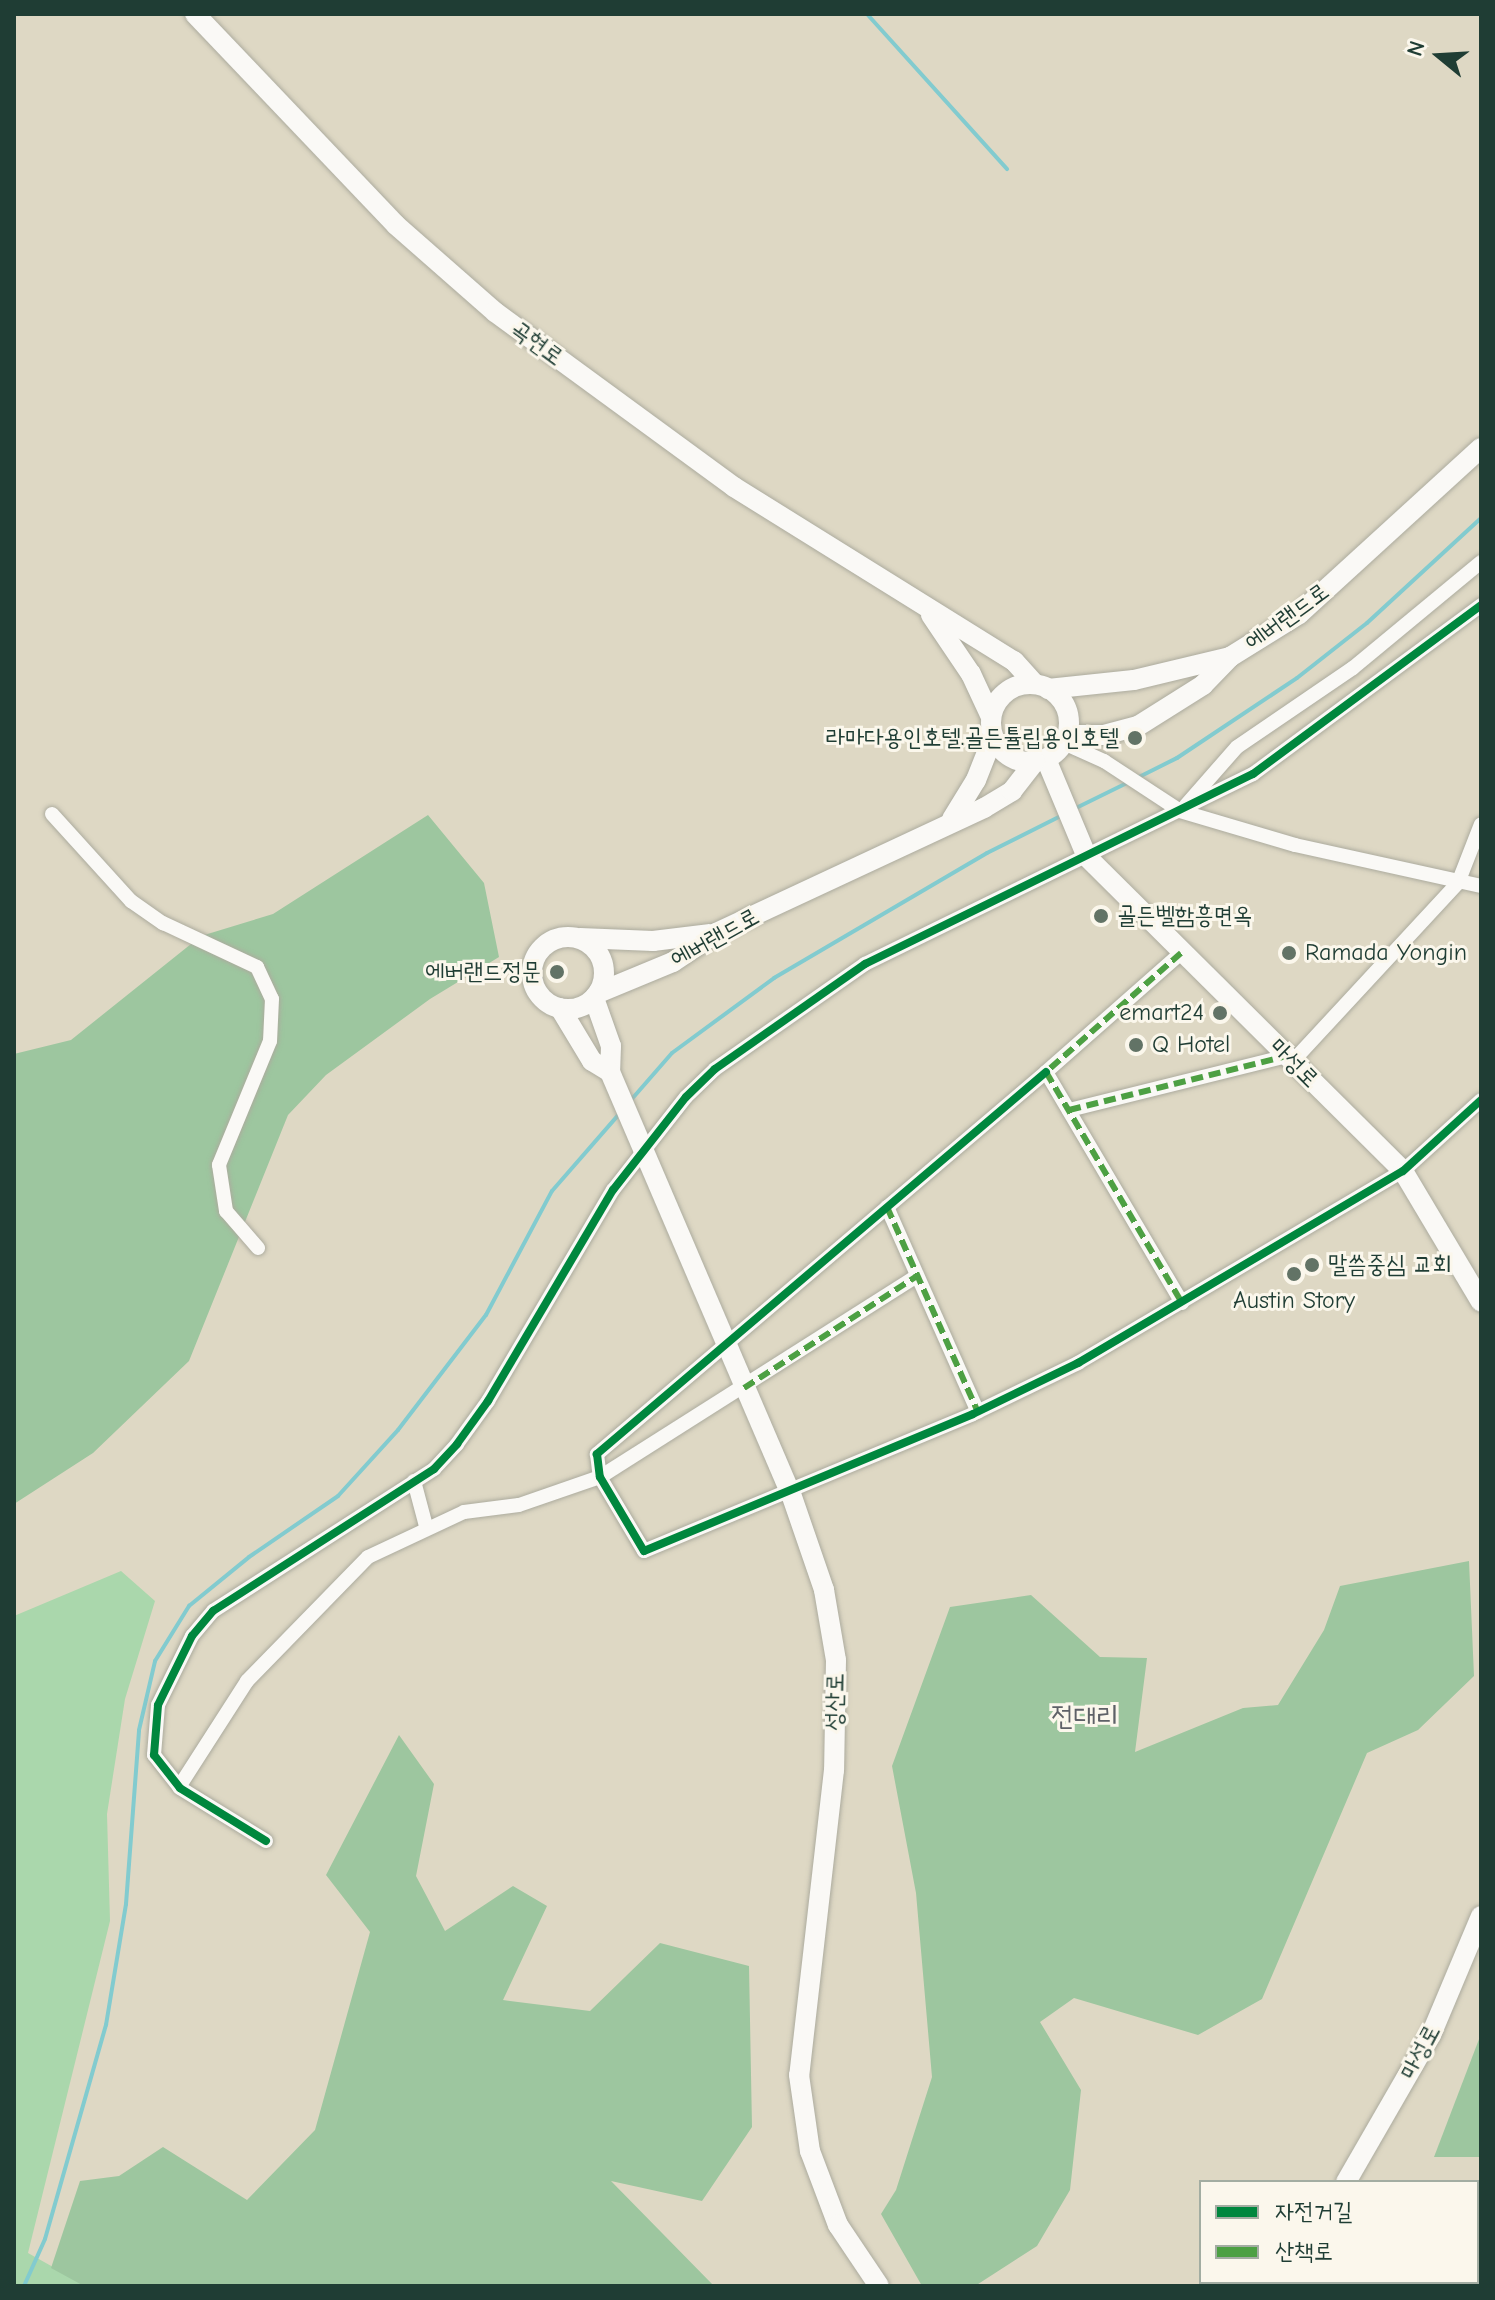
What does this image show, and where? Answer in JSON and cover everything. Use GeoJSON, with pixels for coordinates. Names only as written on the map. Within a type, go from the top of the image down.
{"type":"FeatureCollection","features":[{"type":"Feature","properties":{"kind":"main road","name":"곡현로"},"geometry":{"type":"LineString","coordinates":[[195,14],[396,225],[495,312],[734,487],[928,612],[1014,661],[1042,686]]}},
{"type":"Feature","properties":{"kind":"main road","name":"에버랜드로"},"geometry":{"type":"LineString","coordinates":[[596,996],[673,962],[716,933],[1012,791],[1065,739],[1104,735],[1138,726],[1203,685],[1230,657],[1299,614],[1481,448]]}},
{"type":"Feature","properties":{"kind":"main road"},"geometry":{"type":"LineString","coordinates":[[928,612],[971,674],[992,727],[1014,759],[1040,761],[1055,785],[1084,851]]}},
{"type":"Feature","properties":{"kind":"main road"},"geometry":{"type":"LineString","coordinates":[[952,819],[976,780],[1002,696],[1042,686],[1134,680],[1230,657]]}},
{"type":"Feature","properties":{"kind":"main road"},"geometry":{"type":"LineString","coordinates":[[1042,686],[1066,709],[1065,739]]}},
{"type":"Feature","properties":{"kind":"main road","name":"마성로"},"geometry":{"type":"LineString","coordinates":[[1084,851],[1181,953],[1403,1171],[1481,1302]]}},
{"type":"Feature","properties":{"kind":"main road"},"geometry":{"type":"LineString","coordinates":[[580,938],[600,955],[604,968],[596,996],[611,1046],[610,1072],[592,1061],[560,1008],[538,995],[531,969],[546,944],[557,938],[580,938],[653,941],[716,933]]}},
{"type":"Feature","properties":{"kind":"main road"},"geometry":{"type":"LineString","coordinates":[[560,1008],[578,1008],[596,996]]}},
{"type":"Feature","properties":{"kind":"main road","name":"성산로"},"geometry":{"type":"LineString","coordinates":[[610,1072],[790,1491],[824,1590],[836,1660],[834,1770],[799,2075],[810,2151],[838,2225],[879,2286]]}},
{"type":"Feature","properties":{"kind":"main road","name":"마성로"},"geometry":{"type":"LineString","coordinates":[[1347,2180],[1431,2035],[1481,1916]]}},
{"type":"Feature","properties":{"kind":"street"},"geometry":{"type":"LineString","coordinates":[[1180,811],[1237,747],[1353,668],[1481,562]]}},
{"type":"Feature","properties":{"kind":"street"},"geometry":{"type":"LineString","coordinates":[[266,1841],[179,1787],[154,1755],[153,1734],[158,1705],[192,1636],[213,1611],[434,1469],[471,1427],[638,1142],[715,1069],[865,964],[1084,851],[1180,811],[1253,774],[1481,605]]}},
{"type":"Feature","properties":{"kind":"street"},"geometry":{"type":"LineString","coordinates":[[1065,739],[1180,811],[1458,883],[1481,886]]}},
{"type":"Feature","properties":{"kind":"street"},"geometry":{"type":"LineString","coordinates":[[52,814],[131,901],[163,923],[257,967],[272,999],[270,1041],[219,1165],[226,1211],[258,1248]]}},
{"type":"Feature","properties":{"kind":"street"},"geometry":{"type":"LineString","coordinates":[[1069,1110],[1290,1059],[1458,883],[1481,824]]}},
{"type":"Feature","properties":{"kind":"street"},"geometry":{"type":"LineString","coordinates":[[1181,953],[1046,1072],[597,1454],[600,1477],[644,1551],[978,1412],[1078,1363],[1403,1171],[1481,1100]]}},
{"type":"Feature","properties":{"kind":"street"},"geometry":{"type":"LineString","coordinates":[[1046,1072],[1182,1303]]}},
{"type":"Feature","properties":{"kind":"street"},"geometry":{"type":"LineString","coordinates":[[887,1207],[978,1412]]}},
{"type":"Feature","properties":{"kind":"street"},"geometry":{"type":"LineString","coordinates":[[179,1787],[247,1681],[302,1620],[368,1557],[426,1526],[464,1512],[519,1505],[600,1477],[917,1276]]}},
{"type":"Feature","properties":{"kind":"street"},"geometry":{"type":"LineString","coordinates":[[414,1481],[426,1526]]}},
{"type":"Feature","properties":{"kind":"green space"},"geometry":{"type":"Polygon","coordinates":[[[428,815],[484,883],[499,957],[430,999],[326,1075],[288,1115],[189,1361],[93,1453],[14,1504],[14,1054],[71,1040],[201,936],[273,914],[428,815]]]}},
{"type":"Feature","properties":{"kind":"green space"},"geometry":{"type":"Polygon","coordinates":[[[1469,1561],[1474,1676],[1418,1730],[1367,1753],[1262,1999],[1198,2035],[1074,1998],[1040,2022],[1081,2090],[1070,2190],[1037,2246],[975,2286],[922,2286],[881,2214],[896,2190],[932,2077],[916,1893],[892,1766],[950,1607],[1031,1595],[1100,1657],[1147,1658],[1135,1752],[1243,1708],[1278,1705],[1324,1630],[1340,1586],[1469,1561]]]}},
{"type":"Feature","properties":{"kind":"green space"},"geometry":{"type":"Polygon","coordinates":[[[121,1571],[155,1601],[125,1699],[107,1814],[110,1921],[28,2253],[87,2286],[14,2286],[14,1616],[121,1571]]]}},
{"type":"Feature","properties":{"kind":"green space"},"geometry":{"type":"Polygon","coordinates":[[[399,1735],[434,1784],[416,1876],[445,1931],[513,1886],[547,1906],[503,2000],[590,2011],[660,1943],[749,1966],[752,2127],[702,2201],[611,2181],[714,2286],[84,2286],[51,2268],[80,2181],[119,2176],[163,2147],[247,2200],[315,2130],[370,1932],[326,1875],[399,1735]]]}},
{"type":"Feature","properties":{"kind":"green space"},"geometry":{"type":"Polygon","coordinates":[[[1481,2034],[1481,2157],[1434,2157],[1481,2034]]]}},
{"type":"Feature","properties":{"kind":"waterway"},"geometry":{"type":"LineString","coordinates":[[867,14],[1007,169]]}},
{"type":"Feature","properties":{"kind":"waterway"},"geometry":{"type":"LineString","coordinates":[[1137,778],[1177,758],[1297,678],[1367,623],[1481,518]]}},
{"type":"Feature","properties":{"kind":"waterway"},"geometry":{"type":"LineString","coordinates":[[1072,810],[1129,782]]}},
{"type":"Feature","properties":{"kind":"waterway"},"geometry":{"type":"LineString","coordinates":[[631,1100],[672,1053],[774,978],[987,853],[1061,816]]}},
{"type":"Feature","properties":{"kind":"waterway"},"geometry":{"type":"LineString","coordinates":[[24,2286],[45,2239],[106,2025],[126,1904],[139,1730],[155,1661],[189,1606],[249,1557],[338,1496],[398,1430],[486,1315],[552,1191],[620,1113]]}},
{"type":"Feature","properties":{"kind":"marked path"},"geometry":{"type":"LineString","coordinates":[[1181,953],[1046,1072],[1182,1303]]}},
{"type":"Feature","properties":{"kind":"marked path"},"geometry":{"type":"LineString","coordinates":[[1069,1110],[1288,1056]]}},
{"type":"Feature","properties":{"kind":"marked path"},"geometry":{"type":"LineString","coordinates":[[887,1207],[978,1412]]}},
{"type":"Feature","properties":{"kind":"marked path"},"geometry":{"type":"LineString","coordinates":[[744,1388],[917,1276]]}},
{"type":"Feature","properties":{"kind":"cycle path"},"geometry":{"type":"LineString","coordinates":[[266,1841],[180,1788],[154,1755],[158,1705],[192,1636],[213,1611],[434,1469],[457,1444],[488,1401],[613,1190],[686,1097],[715,1069],[865,964],[1253,774],[1481,605]]}},
{"type":"Feature","properties":{"kind":"cycle path"},"geometry":{"type":"LineString","coordinates":[[1046,1072],[597,1454],[600,1477],[644,1551],[973,1414],[1078,1363],[1403,1171],[1481,1100]]}},
{"type":"Feature","properties":{"kind":"place","name":"라마다용인호텔.골든튤립용인호텔"},"geometry":{"type":"Point","coordinates":[1135,738]}},
{"type":"Feature","properties":{"kind":"place","name":"골든벨함흥면옥"},"geometry":{"type":"Point","coordinates":[1101,916]}},
{"type":"Feature","properties":{"kind":"place","name":"Ramada Yongin"},"geometry":{"type":"Point","coordinates":[1289,953]}},
{"type":"Feature","properties":{"kind":"place","name":"에버랜드정문"},"geometry":{"type":"Point","coordinates":[557,972]}},
{"type":"Feature","properties":{"kind":"place","name":"emart24"},"geometry":{"type":"Point","coordinates":[1220,1013]}},
{"type":"Feature","properties":{"kind":"place","name":"Q Hotel"},"geometry":{"type":"Point","coordinates":[1136,1045]}},
{"type":"Feature","properties":{"kind":"place","name":"말씀중심 교회"},"geometry":{"type":"Point","coordinates":[1312,1265]}},
{"type":"Feature","properties":{"kind":"place","name":"Austin Story"},"geometry":{"type":"Point","coordinates":[1294,1274]}},
{"type":"Feature","properties":{"kind":"district","name":"전대리"},"geometry":{"type":"Point","coordinates":[1085,1716]}}]}
